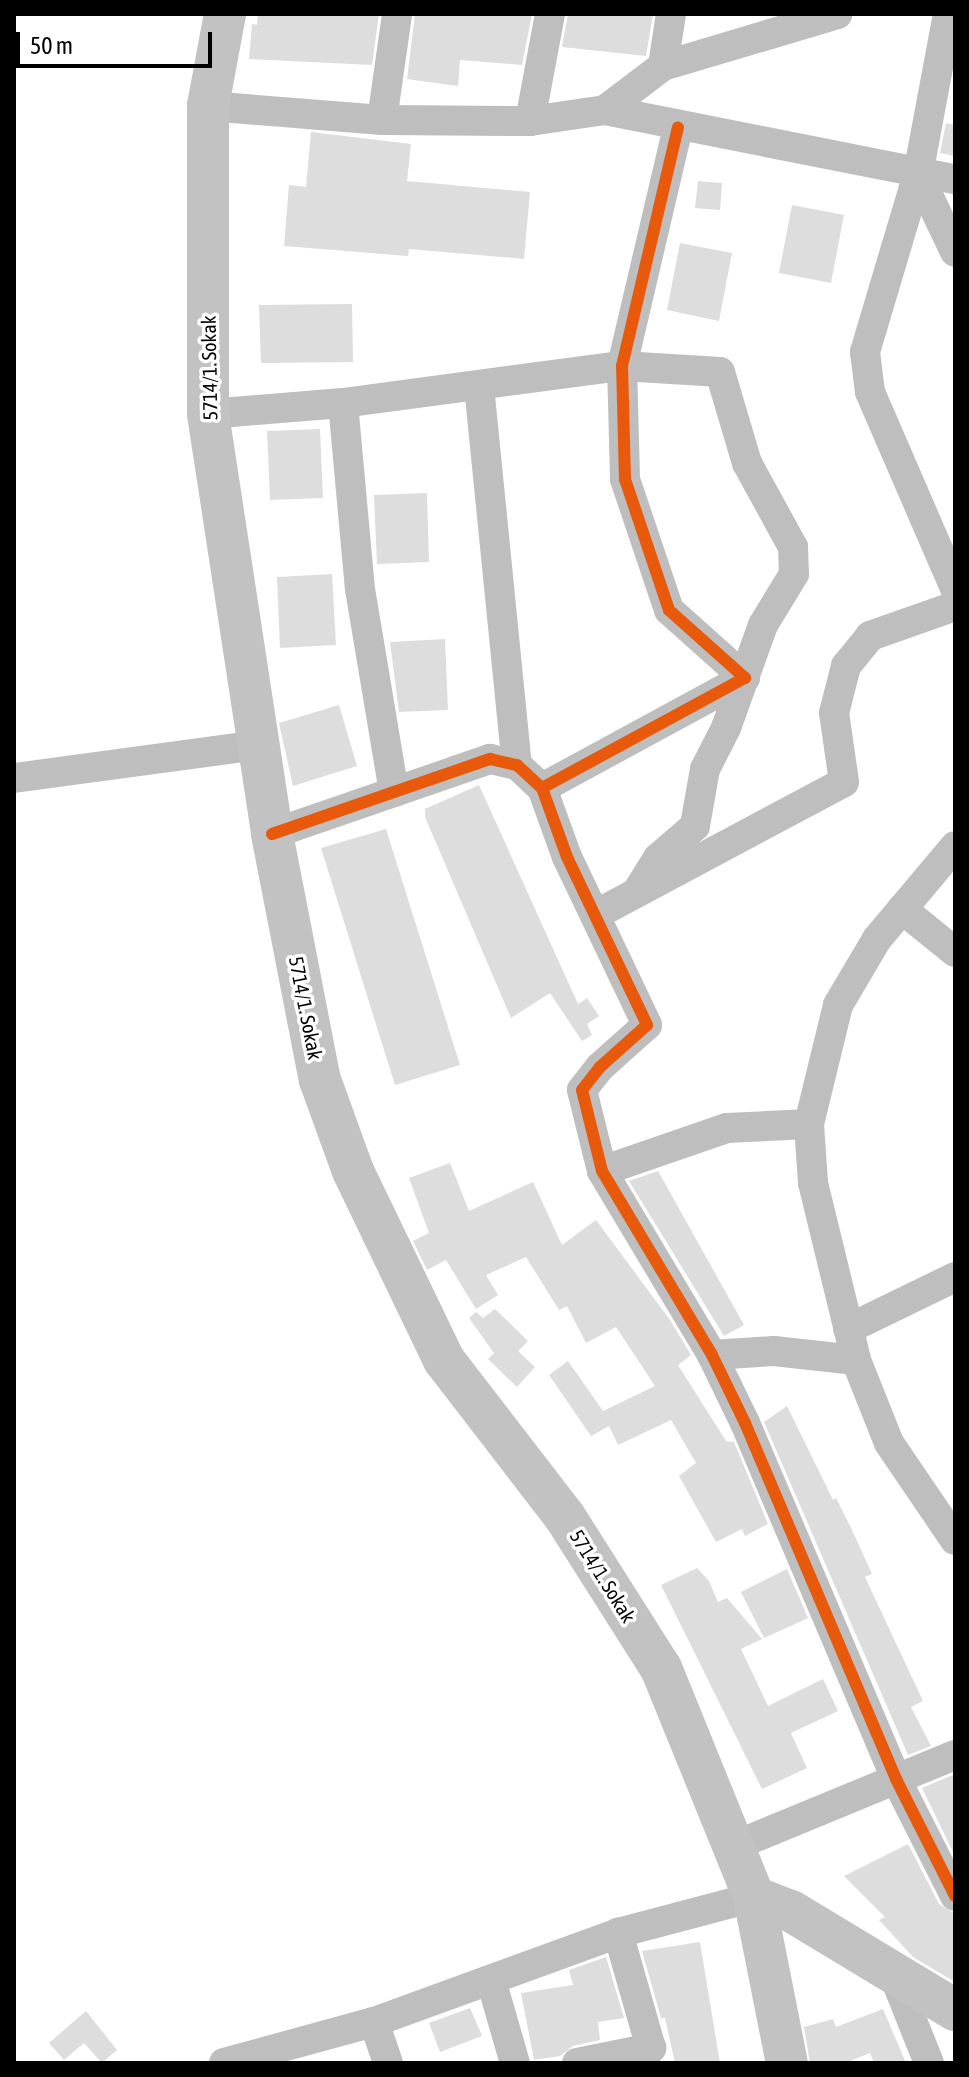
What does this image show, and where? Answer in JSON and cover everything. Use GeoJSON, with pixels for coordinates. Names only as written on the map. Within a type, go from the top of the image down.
{"type":"FeatureCollection","features":[{"type":"Feature","properties":{"kind":"main road","name":"5714/1. Sokak"},"geometry":{"type":"LineString","coordinates":[[225,14],[208,106],[208,414],[272,834],[320,1080],[353,1171],[444,1360],[565,1517],[661,1668],[754,1897],[787,2063]]}},
{"type":"Feature","properties":{"kind":"main road"},"geometry":{"type":"LineString","coordinates":[[754,1897],[791,1911],[955,2010]]}},
{"type":"Feature","properties":{"kind":"street"},"geometry":{"type":"LineString","coordinates":[[382,120],[397,14]]}},
{"type":"Feature","properties":{"kind":"street"},"geometry":{"type":"LineString","coordinates":[[530,121],[550,14]]}},
{"type":"Feature","properties":{"kind":"street"},"geometry":{"type":"LineString","coordinates":[[663,66],[671,14]]}},
{"type":"Feature","properties":{"kind":"street"},"geometry":{"type":"LineString","coordinates":[[605,110],[663,66],[837,14]]}},
{"type":"Feature","properties":{"kind":"street"},"geometry":{"type":"LineString","coordinates":[[948,14],[918,174],[865,352],[870,392],[955,588]]}},
{"type":"Feature","properties":{"kind":"street"},"geometry":{"type":"LineString","coordinates":[[208,106],[382,120],[530,121],[605,110],[678,127],[955,179]]}},
{"type":"Feature","properties":{"kind":"street"},"geometry":{"type":"LineString","coordinates":[[678,127],[622,366],[625,479],[669,610],[745,678]]}},
{"type":"Feature","properties":{"kind":"street"},"geometry":{"type":"LineString","coordinates":[[918,174],[955,252]]}},
{"type":"Feature","properties":{"kind":"street"},"geometry":{"type":"LineString","coordinates":[[208,414],[343,403],[622,366],[720,372],[747,463],[793,547],[794,574],[763,625],[726,728],[705,769],[695,826],[658,858],[637,892]]}},
{"type":"Feature","properties":{"kind":"street"},"geometry":{"type":"LineString","coordinates":[[479,386],[517,765]]}},
{"type":"Feature","properties":{"kind":"street"},"geometry":{"type":"LineString","coordinates":[[343,403],[360,589],[394,792]]}},
{"type":"Feature","properties":{"kind":"street"},"geometry":{"type":"LineString","coordinates":[[595,915],[844,782],[834,713],[846,666],[870,636],[955,606]]}},
{"type":"Feature","properties":{"kind":"street"},"geometry":{"type":"LineString","coordinates":[[542,788],[745,678]]}},
{"type":"Feature","properties":{"kind":"street"},"geometry":{"type":"LineString","coordinates":[[14,778],[258,745]]}},
{"type":"Feature","properties":{"kind":"street"},"geometry":{"type":"LineString","coordinates":[[272,834],[490,759],[517,765],[542,788],[567,857],[647,1025],[600,1067],[582,1090],[602,1171],[712,1355],[745,1423],[896,1779],[955,1896]]}},
{"type":"Feature","properties":{"kind":"street"},"geometry":{"type":"LineString","coordinates":[[955,846],[877,939],[838,1005],[809,1124],[813,1183],[856,1360],[889,1443],[955,1540]]}},
{"type":"Feature","properties":{"kind":"street"},"geometry":{"type":"LineString","coordinates":[[902,909],[955,952]]}},
{"type":"Feature","properties":{"kind":"street"},"geometry":{"type":"LineString","coordinates":[[602,1171],[727,1128],[809,1124]]}},
{"type":"Feature","properties":{"kind":"street"},"geometry":{"type":"LineString","coordinates":[[848,1329],[955,1277]]}},
{"type":"Feature","properties":{"kind":"street"},"geometry":{"type":"LineString","coordinates":[[712,1355],[774,1351],[856,1360]]}},
{"type":"Feature","properties":{"kind":"street"},"geometry":{"type":"LineString","coordinates":[[734,1846],[955,1755]]}},
{"type":"Feature","properties":{"kind":"street"},"geometry":{"type":"LineString","coordinates":[[224,2063],[268,2058],[618,1933],[754,1897]]}},
{"type":"Feature","properties":{"kind":"street"},"geometry":{"type":"LineString","coordinates":[[577,2063],[651,2048],[618,1933]]}},
{"type":"Feature","properties":{"kind":"street"},"geometry":{"type":"LineString","coordinates":[[893,1973],[929,2063]]}},
{"type":"Feature","properties":{"kind":"street"},"geometry":{"type":"LineString","coordinates":[[491,1980],[515,2063]]}},
{"type":"Feature","properties":{"kind":"street"},"geometry":{"type":"LineString","coordinates":[[374,2022],[388,2063]]}},
{"type":"Feature","properties":{"kind":"building"},"geometry":{"type":"Polygon","coordinates":[[[258,14],[379,14],[372,65],[249,59],[252,24],[257,25],[258,14]]]}},
{"type":"Feature","properties":{"kind":"building"},"geometry":{"type":"Polygon","coordinates":[[[415,14],[532,14],[522,65],[460,60],[458,86],[407,79],[415,14]]]}},
{"type":"Feature","properties":{"kind":"building"},"geometry":{"type":"Polygon","coordinates":[[[568,14],[653,14],[646,56],[562,47],[568,14]]]}},
{"type":"Feature","properties":{"kind":"building"},"geometry":{"type":"Polygon","coordinates":[[[946,123],[955,125],[955,156],[940,153],[946,123]]]}},
{"type":"Feature","properties":{"kind":"building"},"geometry":{"type":"Polygon","coordinates":[[[311,132],[411,144],[407,181],[530,192],[524,259],[409,249],[408,256],[284,246],[289,185],[306,187],[311,132]]]}},
{"type":"Feature","properties":{"kind":"building"},"geometry":{"type":"Polygon","coordinates":[[[698,181],[722,183],[720,210],[695,208],[698,181]]]}},
{"type":"Feature","properties":{"kind":"building"},"geometry":{"type":"Polygon","coordinates":[[[792,205],[844,215],[831,283],[779,273],[792,205]]]}},
{"type":"Feature","properties":{"kind":"building"},"geometry":{"type":"Polygon","coordinates":[[[680,243],[732,253],[719,321],[667,310],[680,243]]]}},
{"type":"Feature","properties":{"kind":"building"},"geometry":{"type":"Polygon","coordinates":[[[352,304],[353,362],[261,363],[259,305],[352,304]]]}},
{"type":"Feature","properties":{"kind":"building"},"geometry":{"type":"Polygon","coordinates":[[[320,429],[323,498],[270,500],[267,431],[320,429]]]}},
{"type":"Feature","properties":{"kind":"building"},"geometry":{"type":"Polygon","coordinates":[[[427,493],[429,562],[377,564],[374,495],[427,493]]]}},
{"type":"Feature","properties":{"kind":"building"},"geometry":{"type":"Polygon","coordinates":[[[332,574],[336,645],[280,648],[277,577],[332,574]]]}},
{"type":"Feature","properties":{"kind":"building"},"geometry":{"type":"Polygon","coordinates":[[[445,639],[448,710],[399,712],[390,642],[445,639]]]}},
{"type":"Feature","properties":{"kind":"building"},"geometry":{"type":"Polygon","coordinates":[[[339,705],[357,766],[293,786],[279,723],[339,705]]]}},
{"type":"Feature","properties":{"kind":"building"},"geometry":{"type":"Polygon","coordinates":[[[479,785],[578,1004],[587,998],[599,1016],[587,1024],[592,1035],[582,1041],[550,993],[511,1018],[425,817],[425,809],[479,785]]]}},
{"type":"Feature","properties":{"kind":"building"},"geometry":{"type":"Polygon","coordinates":[[[386,829],[460,1065],[395,1085],[321,848],[386,829]]]}},
{"type":"Feature","properties":{"kind":"building"},"geometry":{"type":"Polygon","coordinates":[[[450,1163],[469,1211],[533,1182],[562,1245],[596,1220],[670,1320],[691,1355],[678,1365],[726,1441],[734,1442],[768,1524],[745,1536],[742,1529],[716,1542],[679,1476],[696,1463],[671,1420],[618,1445],[609,1426],[591,1436],[549,1375],[568,1361],[603,1411],[655,1386],[616,1327],[586,1343],[567,1306],[559,1310],[526,1257],[486,1275],[498,1295],[476,1309],[446,1260],[427,1270],[413,1241],[429,1233],[409,1178],[450,1163]]]}},
{"type":"Feature","properties":{"kind":"building"},"geometry":{"type":"Polygon","coordinates":[[[658,1171],[744,1325],[724,1336],[629,1181],[658,1171]]]}},
{"type":"Feature","properties":{"kind":"building"},"geometry":{"type":"Polygon","coordinates":[[[495,1309],[528,1341],[518,1351],[535,1367],[517,1387],[488,1359],[494,1353],[469,1318],[476,1312],[483,1318],[495,1309]]]}},
{"type":"Feature","properties":{"kind":"building"},"geometry":{"type":"Polygon","coordinates":[[[787,1406],[833,1500],[836,1498],[852,1530],[872,1574],[865,1577],[923,1701],[911,1707],[931,1746],[908,1755],[764,1422],[787,1406]]]}},
{"type":"Feature","properties":{"kind":"building"},"geometry":{"type":"Polygon","coordinates":[[[697,1568],[709,1581],[718,1602],[727,1598],[762,1639],[741,1649],[768,1706],[823,1679],[838,1711],[791,1733],[807,1768],[762,1789],[661,1585],[697,1568]]]}},
{"type":"Feature","properties":{"kind":"building"},"geometry":{"type":"Polygon","coordinates":[[[787,1569],[808,1618],[764,1638],[741,1592],[787,1569]]]}},
{"type":"Feature","properties":{"kind":"building"},"geometry":{"type":"Polygon","coordinates":[[[955,1774],[955,1856],[922,1788],[955,1774]]]}},
{"type":"Feature","properties":{"kind":"building"},"geometry":{"type":"Polygon","coordinates":[[[908,1844],[939,1904],[955,1914],[955,1982],[913,1957],[879,1920],[885,1917],[844,1876],[908,1844]]]}},
{"type":"Feature","properties":{"kind":"building"},"geometry":{"type":"Polygon","coordinates":[[[700,1942],[720,2063],[675,2063],[665,2018],[661,2018],[642,1951],[700,1942]]]}},
{"type":"Feature","properties":{"kind":"building"},"geometry":{"type":"Polygon","coordinates":[[[606,1957],[624,2018],[598,2022],[600,2040],[573,2046],[560,2056],[534,2060],[521,1993],[573,1985],[569,1970],[606,1957]]]}},
{"type":"Feature","properties":{"kind":"building"},"geometry":{"type":"Polygon","coordinates":[[[470,2008],[482,2036],[440,2052],[429,2023],[470,2008]]]}},
{"type":"Feature","properties":{"kind":"building"},"geometry":{"type":"Polygon","coordinates":[[[883,2009],[906,2063],[874,2063],[870,2053],[845,2063],[810,2063],[804,2027],[833,2019],[836,2027],[883,2009]]]}},
{"type":"Feature","properties":{"kind":"building"},"geometry":{"type":"Polygon","coordinates":[[[86,2011],[117,2050],[102,2063],[84,2043],[64,2060],[49,2043],[86,2011]]]}},
{"type":"Feature","properties":{"kind":"cycle path"},"geometry":{"type":"LineString","coordinates":[[272,834],[490,759],[517,765],[542,788],[745,678],[669,610],[625,479],[622,366],[678,127]]}},
{"type":"Feature","properties":{"kind":"cycle path"},"geometry":{"type":"LineString","coordinates":[[542,788],[567,857],[647,1025],[600,1067],[582,1090],[602,1171],[712,1355],[745,1423],[896,1779],[955,1896]]}}]}
